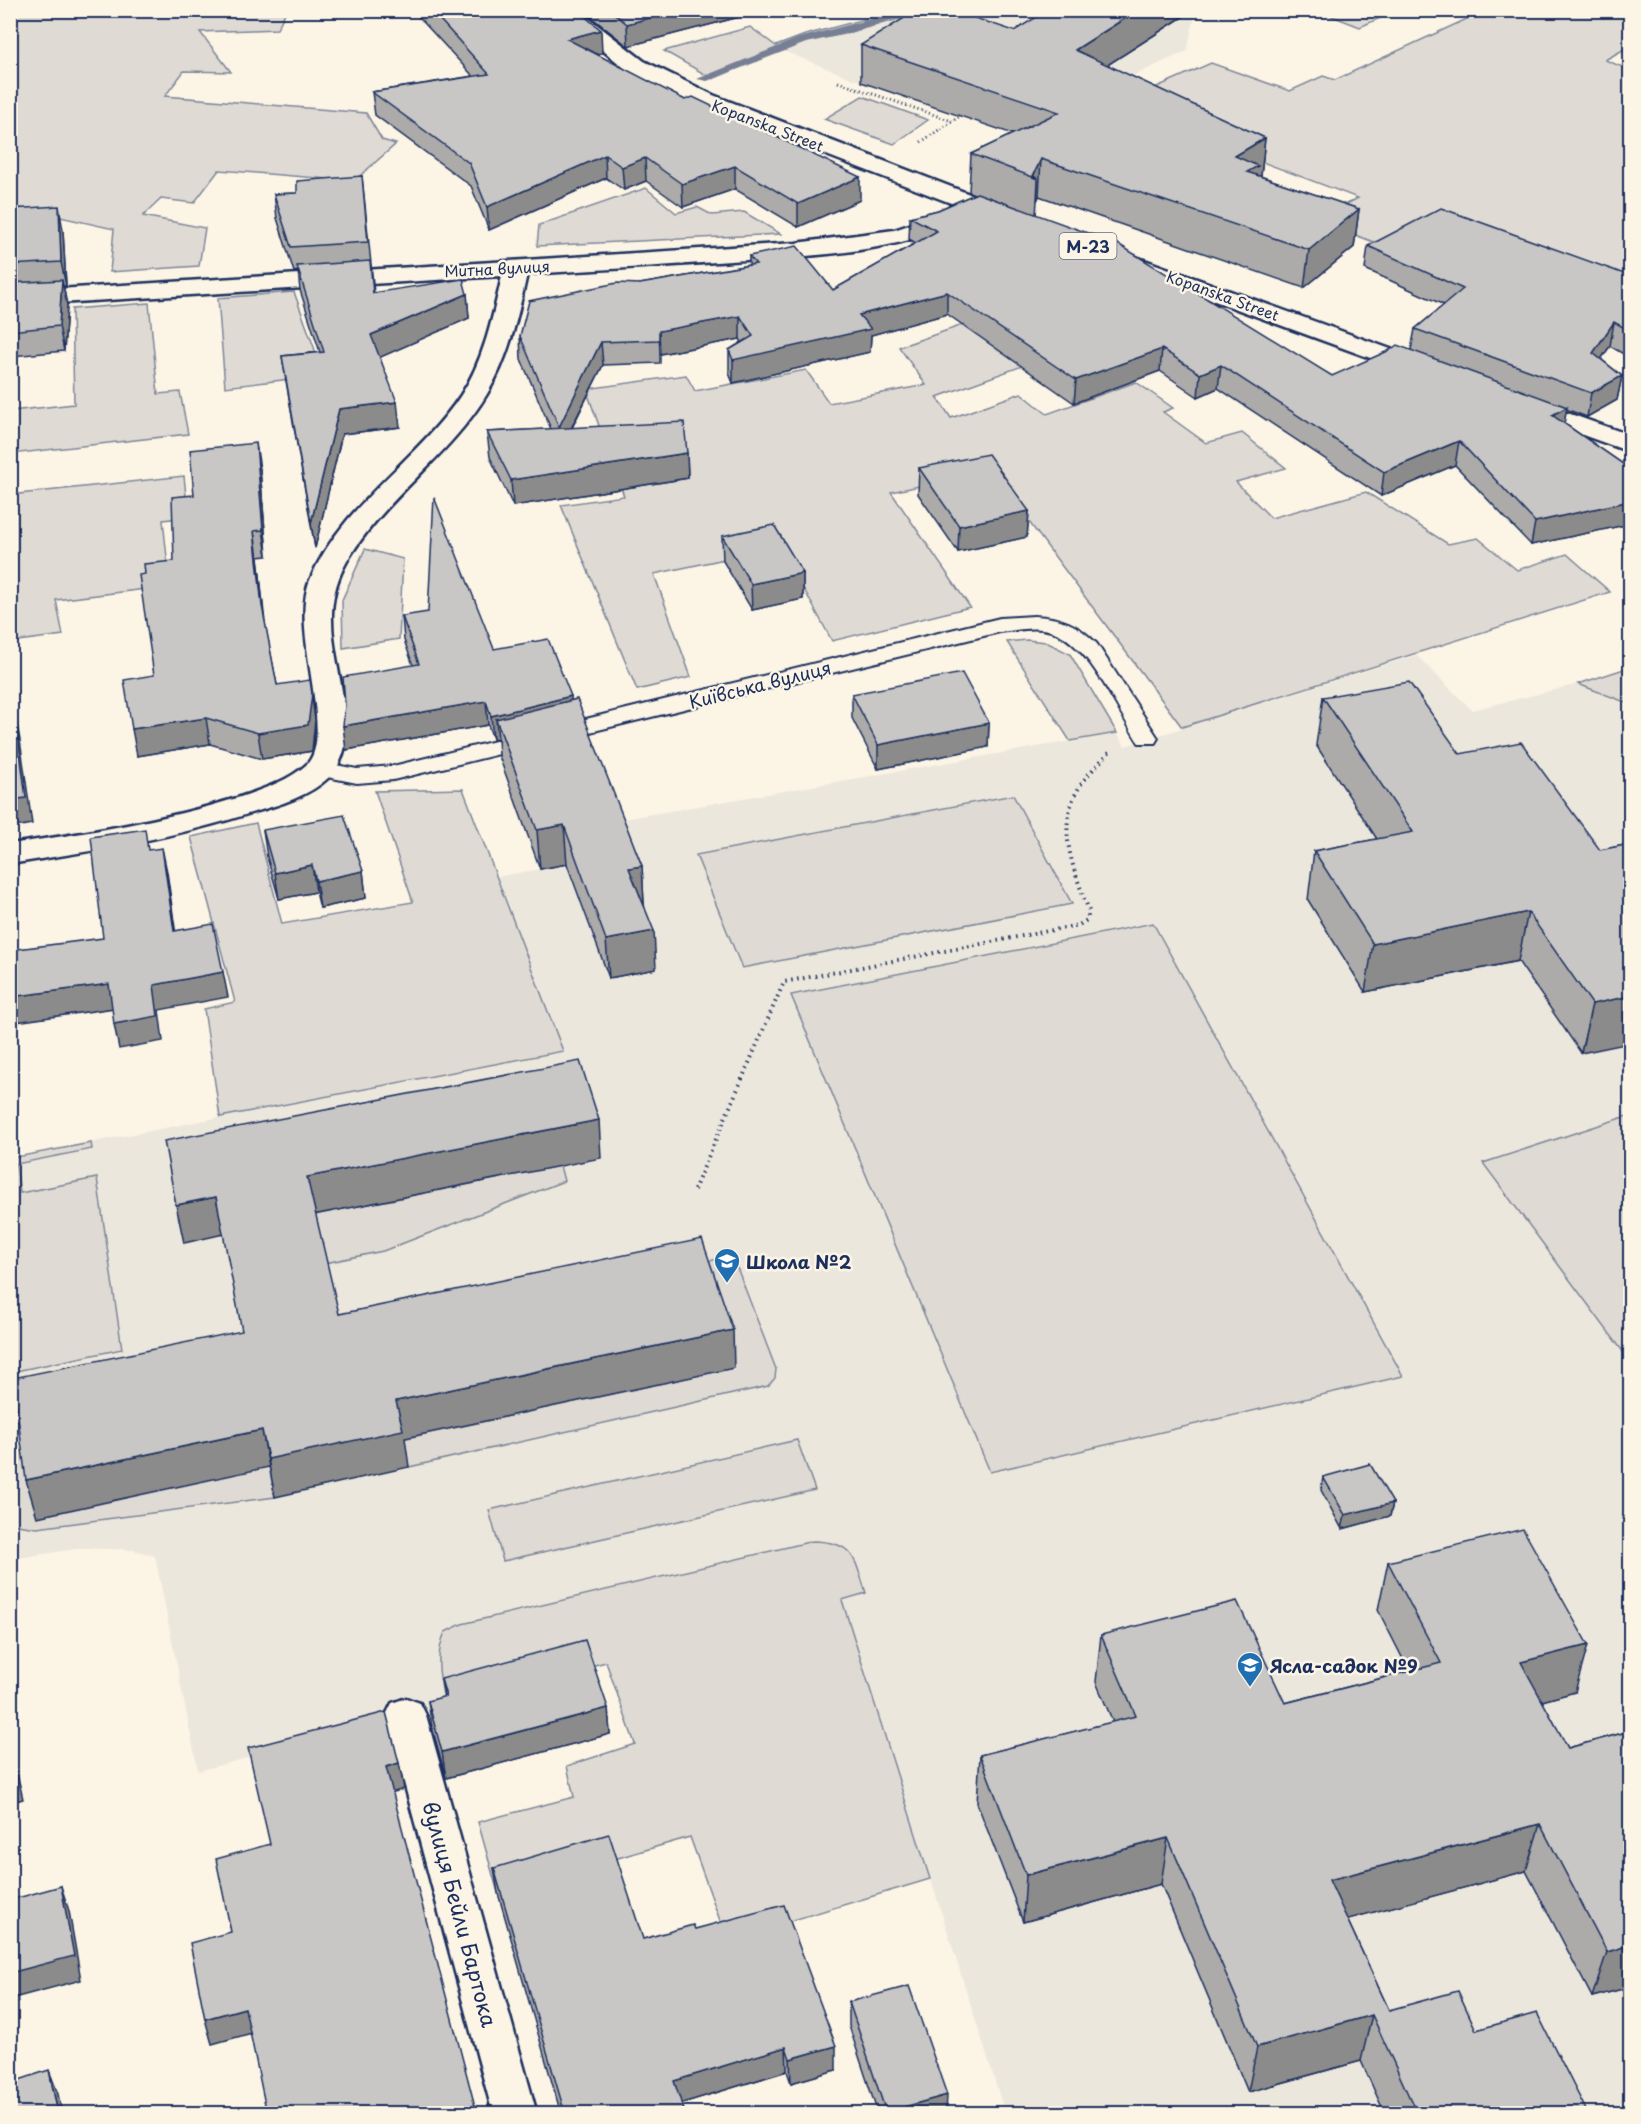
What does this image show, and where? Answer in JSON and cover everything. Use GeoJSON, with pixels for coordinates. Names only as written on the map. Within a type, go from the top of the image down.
{"type":"FeatureCollection","features":[{"type":"Feature","properties":{"kind":"main road","name":"Kopanska Street"},"geometry":{"type":"LineString","coordinates":[[564,10],[636,66],[705,100],[1021,222]]}},
{"type":"Feature","properties":{"kind":"main road","name":"Митна вулиця"},"geometry":{"type":"LineString","coordinates":[[10,299],[843,246],[913,231],[947,220],[976,206]]}},
{"type":"Feature","properties":{"kind":"main road","name":"Kopanska Street"},"geometry":{"type":"LineString","coordinates":[[1109,254],[1442,375]]}},
{"type":"Feature","properties":{"kind":"main road"},"geometry":{"type":"LineString","coordinates":[[10,854],[157,830],[218,815],[300,783],[320,769],[328,758],[332,745],[333,724],[315,630],[315,607],[322,582],[354,530],[451,425],[474,394],[497,346],[516,267]]}},
{"type":"Feature","properties":{"kind":"main road"},"geometry":{"type":"LineString","coordinates":[[1497,396],[1630,444]]}},
{"type":"Feature","properties":{"kind":"main road","name":"вулиця Бейли Бартока"},"geometry":{"type":"LineString","coordinates":[[406,1715],[515,2114]]}},
{"type":"Feature","properties":{"kind":"lane","name":"Київська вулиця"},"geometry":{"type":"LineString","coordinates":[[320,769],[357,776],[393,773],[988,628],[1027,623],[1046,623],[1068,629],[1085,644],[1142,730]]}},
{"type":"Feature","properties":{"kind":"path"},"geometry":{"type":"LineString","coordinates":[[838,82],[952,121]]}},
{"type":"Feature","properties":{"kind":"path"},"geometry":{"type":"LineString","coordinates":[[921,142],[960,116]]}},
{"type":"Feature","properties":{"kind":"path"},"geometry":{"type":"LineString","coordinates":[[694,1190],[784,982],[1079,925],[1087,920],[1089,911],[1067,844],[1068,812],[1078,788],[1142,730]]}},
{"type":"Feature","properties":{"kind":"shaded area"},"geometry":{"type":"Polygon","coordinates":[[[11,11],[286,11],[277,29],[200,32],[231,72],[184,71],[165,96],[366,113],[382,140],[396,144],[354,181],[219,170],[194,203],[161,199],[143,216],[205,228],[199,266],[110,272],[114,229],[11,206],[11,11]]]}},
{"type":"Feature","properties":{"kind":"shaded area"},"geometry":{"type":"Polygon","coordinates":[[[875,11],[929,11],[839,35],[804,40],[713,79],[664,51],[750,27],[776,46],[805,35],[880,15],[875,11]]]}},
{"type":"Feature","properties":{"kind":"shaded area"},"geometry":{"type":"Polygon","coordinates":[[[929,11],[1196,11],[1187,51],[1010,132],[861,82],[781,50],[804,40],[839,35],[929,11]]]}},
{"type":"Feature","properties":{"kind":"shaded area"},"geometry":{"type":"Polygon","coordinates":[[[1319,11],[1396,11],[1360,27],[1319,11]]]}},
{"type":"Feature","properties":{"kind":"shaded area"},"geometry":{"type":"Polygon","coordinates":[[[1484,11],[1630,11],[1630,46],[1605,60],[1630,70],[1630,324],[1397,251],[1316,220],[1358,198],[1114,106],[1211,63],[1290,91],[1323,76],[1335,80],[1484,11]]]}},
{"type":"Feature","properties":{"kind":"shaded area"},"geometry":{"type":"Polygon","coordinates":[[[862,96],[928,120],[894,144],[824,119],[862,96]]]}},
{"type":"Feature","properties":{"kind":"shaded area"},"geometry":{"type":"Polygon","coordinates":[[[646,188],[676,213],[697,207],[712,215],[744,212],[781,234],[537,246],[539,225],[646,188]]]}},
{"type":"Feature","properties":{"kind":"shaded area"},"geometry":{"type":"Polygon","coordinates":[[[294,292],[324,375],[225,387],[218,298],[294,292]]]}},
{"type":"Feature","properties":{"kind":"shaded area"},"geometry":{"type":"Polygon","coordinates":[[[149,303],[158,394],[180,392],[188,434],[11,454],[11,411],[74,404],[72,309],[149,303]]]}},
{"type":"Feature","properties":{"kind":"shaded area"},"geometry":{"type":"Polygon","coordinates":[[[977,320],[1036,361],[937,397],[951,418],[1021,393],[1047,414],[1136,382],[1173,408],[1163,412],[1206,443],[1242,433],[1286,468],[1236,482],[1271,518],[1366,492],[1448,544],[1478,538],[1517,570],[1567,554],[1610,592],[1182,727],[991,471],[891,492],[970,607],[832,641],[781,547],[654,574],[691,677],[637,690],[561,505],[624,496],[586,389],[686,375],[695,391],[806,370],[829,403],[926,385],[899,347],[977,320]]]}},
{"type":"Feature","properties":{"kind":"shaded area"},"geometry":{"type":"Polygon","coordinates":[[[184,476],[188,517],[163,520],[170,586],[56,600],[63,635],[11,642],[10,495],[184,476]]]}},
{"type":"Feature","properties":{"kind":"shaded area"},"geometry":{"type":"Polygon","coordinates":[[[365,549],[403,559],[399,639],[343,648],[342,600],[365,549]]]}},
{"type":"Feature","properties":{"kind":"shaded area"},"geometry":{"type":"Polygon","coordinates":[[[1027,640],[1046,642],[1070,654],[1117,733],[1070,741],[1007,642],[1027,640]]]}},
{"type":"Feature","properties":{"kind":"shaded area"},"geometry":{"type":"Polygon","coordinates":[[[1416,655],[1472,710],[1578,684],[1630,704],[1630,1115],[1483,1163],[1630,1361],[1630,2113],[1005,2113],[842,1599],[198,1771],[155,1556],[134,1550],[83,1548],[11,1559],[10,1158],[563,1051],[496,877],[567,864],[609,978],[631,906],[644,904],[612,821],[1117,733],[1125,746],[1416,655]]]}},
{"type":"Feature","properties":{"kind":"shaded area"},"geometry":{"type":"Polygon","coordinates":[[[1630,667],[1630,704],[1578,684],[1630,667]]]}},
{"type":"Feature","properties":{"kind":"shaded area"},"geometry":{"type":"Polygon","coordinates":[[[463,789],[563,1051],[220,1117],[204,1009],[235,1002],[191,837],[256,823],[282,924],[413,902],[375,791],[463,789]]]}},
{"type":"Feature","properties":{"kind":"shaded area"},"geometry":{"type":"Polygon","coordinates":[[[1013,795],[1072,904],[742,968],[696,855],[1013,795]]]}},
{"type":"Feature","properties":{"kind":"shaded area"},"geometry":{"type":"Polygon","coordinates":[[[1153,923],[1403,1376],[990,1472],[791,995],[1153,923]]]}},
{"type":"Feature","properties":{"kind":"shaded area"},"geometry":{"type":"Polygon","coordinates":[[[1630,1115],[1630,1361],[1483,1163],[1630,1115]]]}},
{"type":"Feature","properties":{"kind":"shaded area"},"geometry":{"type":"Polygon","coordinates":[[[91,1143],[92,1149],[16,1164],[20,1193],[97,1178],[122,1349],[11,1372],[11,1158],[91,1143]]]}},
{"type":"Feature","properties":{"kind":"shaded area"},"geometry":{"type":"Polygon","coordinates":[[[560,1166],[564,1181],[383,1251],[325,1263],[313,1215],[560,1166]]]}},
{"type":"Feature","properties":{"kind":"shaded area"},"geometry":{"type":"Polygon","coordinates":[[[718,1259],[733,1263],[738,1270],[776,1369],[775,1378],[768,1386],[409,1467],[402,1439],[734,1368],[699,1263],[718,1259]]]}},
{"type":"Feature","properties":{"kind":"shaded area"},"geometry":{"type":"Polygon","coordinates":[[[24,1405],[269,1467],[275,1497],[37,1528],[11,1524],[11,1408],[24,1405]]]}},
{"type":"Feature","properties":{"kind":"shaded area"},"geometry":{"type":"Polygon","coordinates":[[[797,1440],[815,1490],[503,1561],[489,1510],[797,1440]]]}},
{"type":"Feature","properties":{"kind":"shaded area"},"geometry":{"type":"Polygon","coordinates":[[[813,1541],[827,1542],[845,1549],[851,1554],[859,1570],[866,1593],[842,1600],[930,1879],[727,1940],[690,1837],[498,1893],[478,1822],[574,1797],[567,1766],[635,1744],[606,1662],[445,1705],[439,1660],[445,1632],[462,1624],[813,1541]]]}},
{"type":"Feature","properties":{"kind":"building"},"geometry":{"type":"Polygon","coordinates":[[[431,10],[577,10],[601,30],[567,39],[685,100],[693,97],[860,177],[798,204],[735,166],[682,184],[645,158],[622,167],[605,155],[487,207],[469,163],[372,92],[489,74],[431,10]]]}},
{"type":"Feature","properties":{"kind":"building"},"geometry":{"type":"Polygon","coordinates":[[[610,10],[679,10],[627,24],[610,10]]]}},
{"type":"Feature","properties":{"kind":"building"},"geometry":{"type":"Polygon","coordinates":[[[917,10],[951,10],[1014,31],[1048,10],[1138,10],[1075,50],[1265,138],[1235,156],[1258,166],[1247,172],[1359,209],[1309,250],[1041,159],[1033,176],[1038,179],[971,154],[1059,112],[861,45],[917,10]]]}},
{"type":"Feature","properties":{"kind":"building"},"geometry":{"type":"Polygon","coordinates":[[[362,176],[368,242],[291,247],[274,194],[297,193],[297,181],[362,176]]]}},
{"type":"Feature","properties":{"kind":"building"},"geometry":{"type":"Polygon","coordinates":[[[977,193],[1118,244],[1332,376],[1397,345],[1567,407],[1552,415],[1630,469],[1630,501],[1535,522],[1459,441],[1384,472],[1221,365],[1200,374],[1162,349],[1076,380],[947,292],[859,315],[871,329],[733,360],[729,350],[753,336],[740,316],[659,331],[659,340],[601,342],[559,427],[520,336],[529,301],[617,283],[640,284],[756,264],[749,256],[797,246],[833,290],[937,231],[910,217],[938,210],[977,193]]]}},
{"type":"Feature","properties":{"kind":"building"},"geometry":{"type":"Polygon","coordinates":[[[59,206],[61,262],[10,265],[10,209],[59,206]]]}},
{"type":"Feature","properties":{"kind":"building"},"geometry":{"type":"Polygon","coordinates":[[[1441,208],[1630,276],[1630,331],[1614,322],[1593,353],[1622,376],[1591,393],[1415,329],[1463,289],[1368,246],[1441,208]]]}},
{"type":"Feature","properties":{"kind":"building"},"geometry":{"type":"Polygon","coordinates":[[[370,261],[373,293],[463,279],[467,294],[371,335],[397,402],[339,409],[311,523],[282,356],[324,352],[297,266],[370,261]]]}},
{"type":"Feature","properties":{"kind":"building"},"geometry":{"type":"Polygon","coordinates":[[[62,280],[59,326],[10,331],[10,283],[62,280]]]}},
{"type":"Feature","properties":{"kind":"building"},"geometry":{"type":"Polygon","coordinates":[[[684,422],[687,453],[511,480],[487,432],[684,422]]]}},
{"type":"Feature","properties":{"kind":"building"},"geometry":{"type":"Polygon","coordinates":[[[256,443],[263,530],[254,531],[262,606],[277,685],[310,680],[312,694],[308,725],[258,733],[206,718],[132,729],[124,680],[154,675],[139,575],[145,574],[144,564],[174,561],[172,497],[194,495],[190,450],[256,443]]]}},
{"type":"Feature","properties":{"kind":"building"},"geometry":{"type":"Polygon","coordinates":[[[988,454],[1029,511],[959,526],[919,468],[988,454]]]}},
{"type":"Feature","properties":{"kind":"building"},"geometry":{"type":"Polygon","coordinates":[[[434,497],[494,649],[548,639],[571,696],[491,716],[486,701],[343,726],[345,705],[343,677],[419,664],[402,616],[428,612],[434,497]]]}},
{"type":"Feature","properties":{"kind":"building"},"geometry":{"type":"Polygon","coordinates":[[[774,525],[803,573],[751,584],[722,536],[774,525]]]}},
{"type":"Feature","properties":{"kind":"building"},"geometry":{"type":"Polygon","coordinates":[[[962,673],[989,723],[878,745],[852,694],[962,673]]]}},
{"type":"Feature","properties":{"kind":"building"},"geometry":{"type":"Polygon","coordinates":[[[1409,682],[1460,754],[1521,742],[1600,850],[1630,844],[1630,996],[1592,1004],[1528,912],[1373,944],[1314,851],[1413,832],[1323,697],[1409,682]]]}},
{"type":"Feature","properties":{"kind":"building"},"geometry":{"type":"Polygon","coordinates":[[[577,699],[642,866],[629,868],[654,931],[606,940],[564,825],[537,830],[496,719],[577,699]]]}},
{"type":"Feature","properties":{"kind":"building"},"geometry":{"type":"Polygon","coordinates":[[[10,714],[15,714],[26,798],[10,800],[10,714]]]}},
{"type":"Feature","properties":{"kind":"building"},"geometry":{"type":"Polygon","coordinates":[[[344,815],[363,871],[316,881],[312,865],[275,873],[263,830],[344,815]]]}},
{"type":"Feature","properties":{"kind":"building"},"geometry":{"type":"Polygon","coordinates":[[[145,829],[148,850],[162,848],[174,931],[213,924],[223,972],[154,985],[158,1016],[114,1024],[109,984],[10,997],[10,950],[103,938],[91,837],[145,829]]]}},
{"type":"Feature","properties":{"kind":"building"},"geometry":{"type":"Polygon","coordinates":[[[580,1061],[599,1120],[307,1177],[339,1314],[702,1239],[733,1330],[396,1401],[403,1430],[268,1459],[262,1430],[26,1480],[13,1378],[242,1331],[216,1197],[176,1205],[164,1141],[580,1061]]]}},
{"type":"Feature","properties":{"kind":"building"},"geometry":{"type":"Polygon","coordinates":[[[1370,1464],[1393,1503],[1345,1515],[1323,1477],[1370,1464]]]}},
{"type":"Feature","properties":{"kind":"building"},"geometry":{"type":"Polygon","coordinates":[[[1523,1529],[1588,1645],[1521,1662],[1568,1748],[1630,1731],[1630,1945],[1607,1952],[1540,1824],[1329,1880],[1389,2010],[1458,1991],[1476,2030],[1537,2013],[1588,2114],[1417,2114],[1372,2015],[1257,2047],[1168,1838],[1026,1875],[980,1755],[1136,1716],[1101,1635],[1237,1601],[1285,1703],[1441,1663],[1388,1562],[1523,1529]]]}},
{"type":"Feature","properties":{"kind":"building"},"geometry":{"type":"Polygon","coordinates":[[[585,1640],[608,1708],[442,1752],[428,1701],[446,1696],[441,1679],[585,1640]]]}},
{"type":"Feature","properties":{"kind":"building"},"geometry":{"type":"Polygon","coordinates":[[[386,1712],[399,1763],[386,1767],[477,2114],[267,2114],[245,2008],[205,2019],[190,1943],[231,1932],[216,1859],[270,1844],[248,1748],[386,1712]]]}},
{"type":"Feature","properties":{"kind":"building"},"geometry":{"type":"Polygon","coordinates":[[[10,1753],[15,1774],[10,1775],[10,1753]]]}},
{"type":"Feature","properties":{"kind":"building"},"geometry":{"type":"Polygon","coordinates":[[[609,1834],[643,1939],[693,1925],[695,1929],[784,1905],[836,2046],[790,2059],[786,2047],[674,2081],[685,2114],[565,2114],[494,1868],[609,1834]]]}},
{"type":"Feature","properties":{"kind":"building"},"geometry":{"type":"Polygon","coordinates":[[[61,1886],[74,1956],[10,1973],[10,1900],[61,1886]]]}},
{"type":"Feature","properties":{"kind":"building"},"geometry":{"type":"Polygon","coordinates":[[[909,1986],[947,2095],[886,2112],[849,2002],[909,1986]]]}},
{"type":"Feature","properties":{"kind":"building"},"geometry":{"type":"Polygon","coordinates":[[[49,2070],[58,2114],[10,2114],[10,2083],[49,2070]]]}},
{"type":"Feature","properties":{"kind":"waterway"},"geometry":{"type":"LineString","coordinates":[[703,79],[803,40],[838,33],[919,10]]}},
{"type":"Feature","properties":{"kind":"place","name":"Школа №2"},"geometry":{"type":"Point","coordinates":[727,1284]}},
{"type":"Feature","properties":{"kind":"place","name":"Ясла-садок №9"},"geometry":{"type":"Point","coordinates":[1250,1688]}}]}
